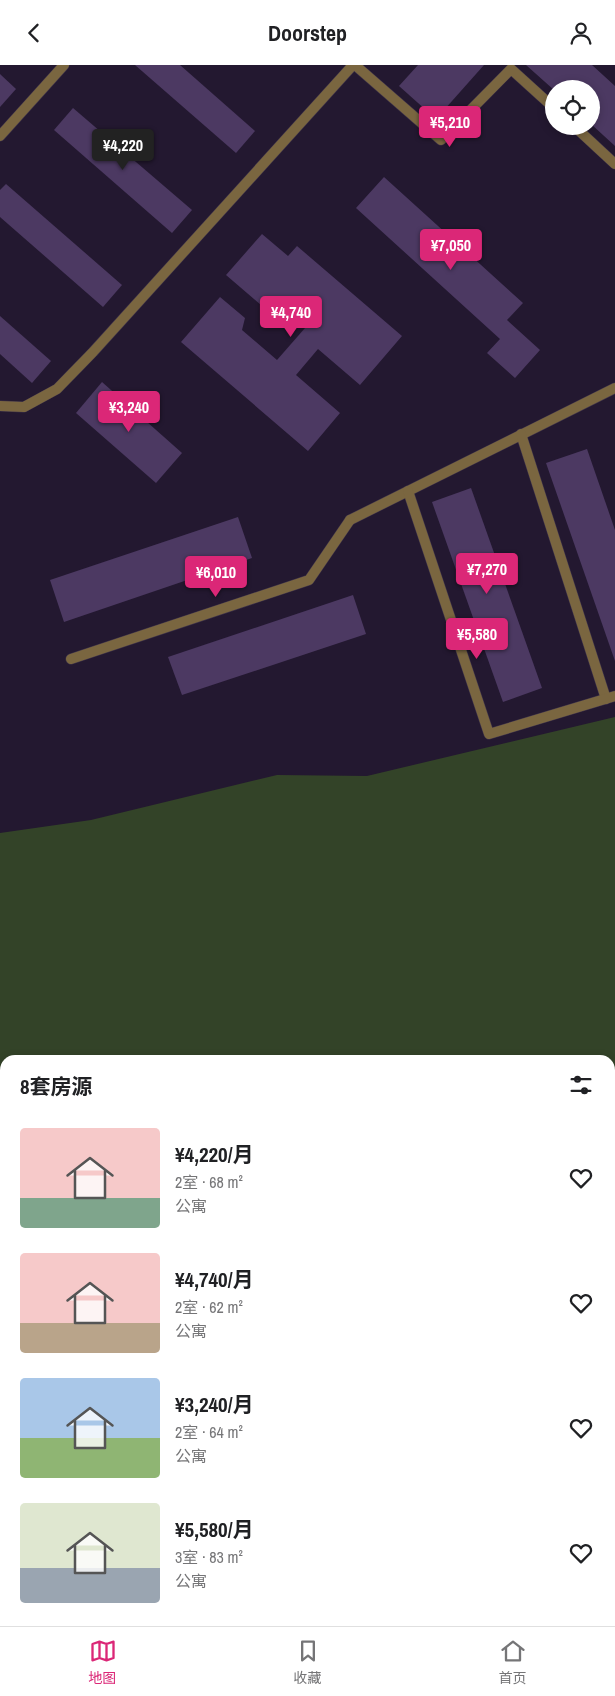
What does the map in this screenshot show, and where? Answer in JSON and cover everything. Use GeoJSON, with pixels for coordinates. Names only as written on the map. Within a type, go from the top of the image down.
{"type":"FeatureCollection","features":[{"type":"Feature","properties":{"kind":"street"},"geometry":{"type":"LineString","coordinates":[[0,136],[64,65]]}},
{"type":"Feature","properties":{"kind":"street"},"geometry":{"type":"LineString","coordinates":[[0,406],[24,407],[56,389],[93,352],[354,65],[441,140],[511,69],[545,100]]}},
{"type":"Feature","properties":{"kind":"street"},"geometry":{"type":"LineString","coordinates":[[584,135],[615,163]]}},
{"type":"Feature","properties":{"kind":"street"},"geometry":{"type":"LineString","coordinates":[[71,659],[309,579],[350,520],[615,388]]}},
{"type":"Feature","properties":{"kind":"street"},"geometry":{"type":"LineString","coordinates":[[408,491],[489,734],[610,698],[521,434]]}},
{"type":"Feature","properties":{"kind":"green space"},"geometry":{"type":"Polygon","coordinates":[[[615,717],[615,1055],[0,1055],[0,833],[91,820],[277,775],[367,776],[615,717]]]}},
{"type":"Feature","properties":{"kind":"building"},"geometry":{"type":"Polygon","coordinates":[[[135,65],[180,65],[255,131],[236,153],[135,65]]]}},
{"type":"Feature","properties":{"kind":"building"},"geometry":{"type":"Polygon","coordinates":[[[418,65],[484,65],[436,119],[399,86],[418,65]]]}},
{"type":"Feature","properties":{"kind":"building"},"geometry":{"type":"Polygon","coordinates":[[[526,65],[592,65],[615,86],[615,146],[600,132],[600,80],[545,80],[545,82],[526,65]]]}},
{"type":"Feature","properties":{"kind":"building"},"geometry":{"type":"Polygon","coordinates":[[[0,74],[16,89],[0,107],[0,74]]]}},
{"type":"Feature","properties":{"kind":"building"},"geometry":{"type":"Polygon","coordinates":[[[73,108],[192,210],[172,233],[54,130],[73,108]]]}},
{"type":"Feature","properties":{"kind":"building"},"geometry":{"type":"Polygon","coordinates":[[[384,177],[523,303],[507,320],[540,350],[515,378],[487,353],[500,339],[356,208],[384,177]]]}},
{"type":"Feature","properties":{"kind":"building"},"geometry":{"type":"Polygon","coordinates":[[[6,184],[122,285],[103,307],[0,217],[0,190],[6,184]]]}},
{"type":"Feature","properties":{"kind":"building"},"geometry":{"type":"Polygon","coordinates":[[[262,234],[288,256],[297,246],[402,336],[360,385],[318,349],[296,375],[340,413],[308,451],[181,342],[220,297],[245,318],[242,330],[277,360],[305,328],[277,304],[269,312],[226,275],[262,234]]]}},
{"type":"Feature","properties":{"kind":"building"},"geometry":{"type":"Polygon","coordinates":[[[0,316],[51,361],[32,383],[0,354],[0,316]]]}},
{"type":"Feature","properties":{"kind":"building"},"geometry":{"type":"Polygon","coordinates":[[[102,382],[182,453],[156,483],[76,413],[102,382]]]}},
{"type":"Feature","properties":{"kind":"building"},"geometry":{"type":"Polygon","coordinates":[[[587,449],[615,530],[615,661],[546,463],[587,449]]]}},
{"type":"Feature","properties":{"kind":"building"},"geometry":{"type":"Polygon","coordinates":[[[471,488],[542,688],[503,702],[432,502],[471,488]]]}},
{"type":"Feature","properties":{"kind":"building"},"geometry":{"type":"Polygon","coordinates":[[[238,517],[252,558],[64,622],[50,580],[238,517]]]}},
{"type":"Feature","properties":{"kind":"building"},"geometry":{"type":"Polygon","coordinates":[[[353,595],[366,634],[182,695],[168,657],[353,595]]]}}]}
